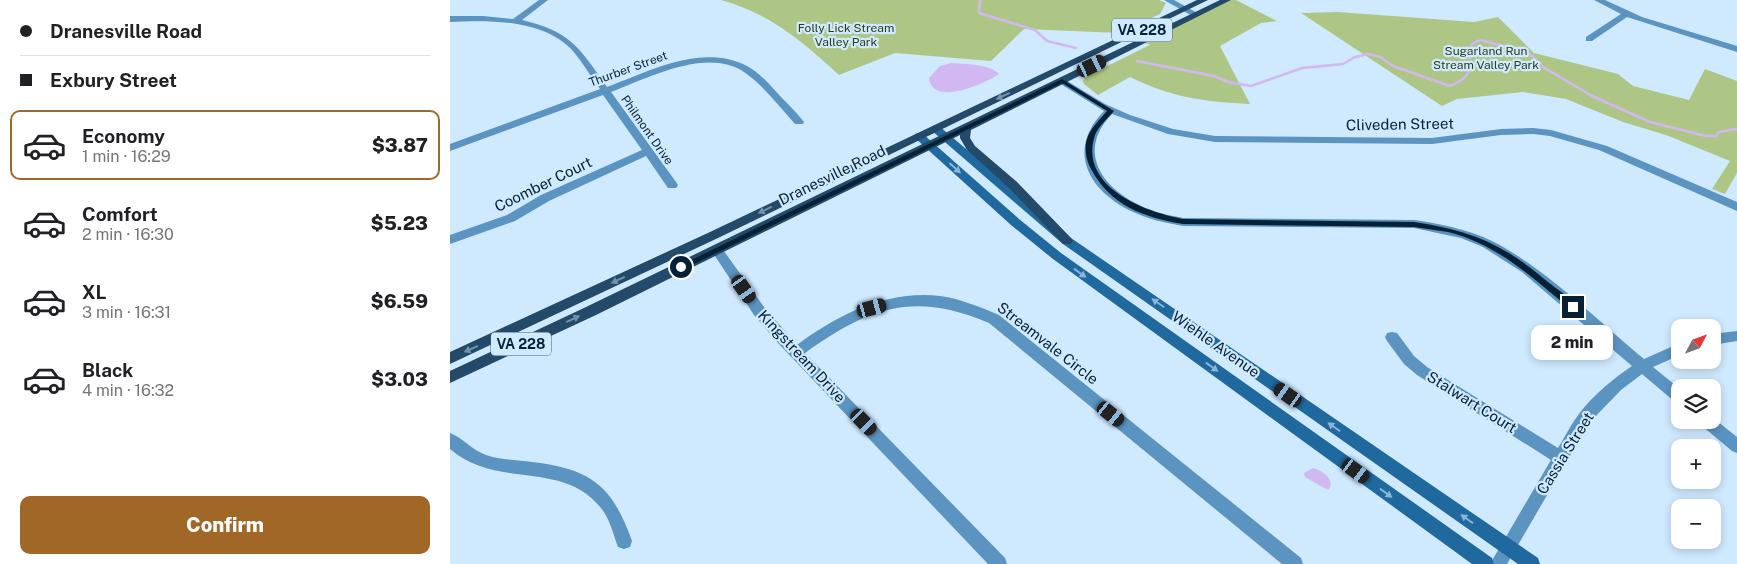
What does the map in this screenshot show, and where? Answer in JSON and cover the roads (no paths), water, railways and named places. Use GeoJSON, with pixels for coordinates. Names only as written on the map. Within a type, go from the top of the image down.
{"type":"FeatureCollection","features":[{"type":"Feature","properties":{"kind":"main road","name":"Dranesville Road"},"geometry":{"type":"LineString","coordinates":[[450,377],[717,250],[924,140],[935,128],[1204,0]]}},
{"type":"Feature","properties":{"kind":"main road","name":"Dranesville Road"},"geometry":{"type":"LineString","coordinates":[[450,358],[924,140],[945,137],[1227,0]]}},
{"type":"Feature","properties":{"kind":"main road"},"geometry":{"type":"LineString","coordinates":[[966,127],[965,138],[971,148],[1013,185],[1067,241]]}},
{"type":"Feature","properties":{"kind":"main road","name":"Wiehle Avenue"},"geometry":{"type":"LineString","coordinates":[[935,128],[1067,241],[1532,564]]}},
{"type":"Feature","properties":{"kind":"main road","name":"Wiehle Avenue"},"geometry":{"type":"LineString","coordinates":[[924,140],[1015,222],[1057,256],[1486,564]]}},
{"type":"Feature","properties":{"kind":"street"},"geometry":{"type":"LineString","coordinates":[[514,22],[544,0]]}},
{"type":"Feature","properties":{"kind":"street"},"geometry":{"type":"LineString","coordinates":[[1168,0],[1196,15]]}},
{"type":"Feature","properties":{"kind":"street"},"geometry":{"type":"LineString","coordinates":[[1598,0],[1626,14],[1737,49]]}},
{"type":"Feature","properties":{"kind":"street"},"geometry":{"type":"LineString","coordinates":[[1588,39],[1626,14]]}},
{"type":"Feature","properties":{"kind":"street","name":"Philmont Drive"},"geometry":{"type":"LineString","coordinates":[[450,18],[485,18],[514,22],[546,30],[569,43],[672,186]]}},
{"type":"Feature","properties":{"kind":"street","name":"Thurber Street"},"geometry":{"type":"LineString","coordinates":[[450,148],[684,63],[706,60],[728,61],[750,70],[799,122]]}},
{"type":"Feature","properties":{"kind":"street","name":"Cliveden Street"},"geometry":{"type":"LineString","coordinates":[[1062,81],[1110,111],[1134,120],[1172,132],[1223,139],[1432,141],[1501,132],[1533,131],[1551,134],[1603,148],[1737,207]]}},
{"type":"Feature","properties":{"kind":"street"},"geometry":{"type":"LineString","coordinates":[[1110,111],[1092,133],[1089,151],[1090,162],[1102,183],[1113,194],[1136,208],[1164,218],[1183,222],[1414,224],[1432,226],[1466,235],[1484,242],[1518,262],[1671,390]]}},
{"type":"Feature","properties":{"kind":"street","name":"Coomber Court"},"geometry":{"type":"LineString","coordinates":[[450,240],[511,218],[545,198],[648,152]]}},
{"type":"Feature","properties":{"kind":"street","name":"Kingstream Drive"},"geometry":{"type":"LineString","coordinates":[[717,250],[759,311],[999,564]]}},
{"type":"Feature","properties":{"kind":"street","name":"Streamvale Circle"},"geometry":{"type":"LineString","coordinates":[[797,352],[830,327],[852,316],[894,302],[930,300],[959,304],[977,310],[994,318],[1008,329],[1295,564]]}},
{"type":"Feature","properties":{"kind":"street"},"geometry":{"type":"LineString","coordinates":[[1721,339],[1737,336]]}},
{"type":"Feature","properties":{"kind":"street","name":"Stalwart Court"},"geometry":{"type":"LineString","coordinates":[[1392,337],[1409,360],[1422,371],[1561,458]]}},
{"type":"Feature","properties":{"kind":"street","name":"Cassia Street"},"geometry":{"type":"LineString","coordinates":[[1498,564],[1584,418],[1620,380],[1642,366],[1671,353]]}},
{"type":"Feature","properties":{"kind":"street"},"geometry":{"type":"LineString","coordinates":[[1717,429],[1737,446]]}},
{"type":"Feature","properties":{"kind":"street"},"geometry":{"type":"LineString","coordinates":[[450,440],[458,449],[474,459],[495,465],[560,471],[576,478],[591,487],[605,501],[613,514],[624,541]]}},
{"type":"Feature","properties":{"kind":"waterway"},"geometry":{"type":"LineString","coordinates":[[980,0],[979,13],[1035,30],[1047,41],[1076,48]]}},
{"type":"Feature","properties":{"kind":"waterway"},"geometry":{"type":"LineString","coordinates":[[1137,61],[1214,76],[1228,82],[1251,86],[1302,68],[1343,64],[1355,57],[1368,54],[1380,57],[1393,66],[1450,86],[1459,82],[1467,74],[1472,44],[1481,40],[1530,54],[1543,67],[1592,96],[1650,122],[1706,136],[1716,136],[1719,132],[1737,129]]}},
{"type":"Feature","properties":{"kind":"park label","name":"Folly Lick Stream Valley Park"},"geometry":{"type":"Point","coordinates":[846,35]}},
{"type":"Feature","properties":{"kind":"park label","name":"Sugarland Run Stream Valley Park"},"geometry":{"type":"Point","coordinates":[1486,58]}}]}
